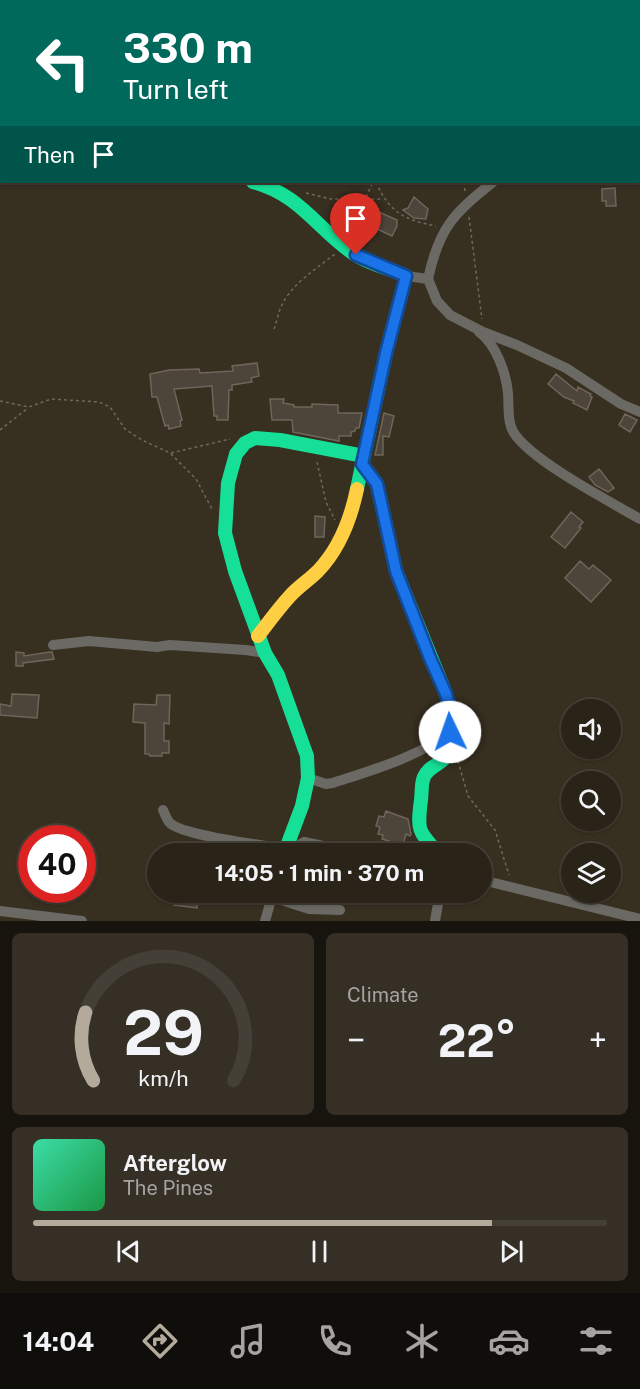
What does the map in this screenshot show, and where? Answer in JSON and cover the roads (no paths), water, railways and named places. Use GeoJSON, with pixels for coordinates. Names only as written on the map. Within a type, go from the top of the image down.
{"type":"FeatureCollection","features":[{"type":"Feature","properties":{"kind":"street"},"geometry":{"type":"LineString","coordinates":[[264,183],[305,208],[356,255],[406,276],[428,279]]}},
{"type":"Feature","properties":{"kind":"street"},"geometry":{"type":"LineString","coordinates":[[492,183],[466,203],[445,228],[432,258],[428,279],[437,301],[485,336],[502,368],[508,391],[510,425],[515,435],[529,449],[553,466],[640,519]]}},
{"type":"Feature","properties":{"kind":"street"},"geometry":{"type":"LineString","coordinates":[[258,636],[291,594],[317,572],[326,561],[344,531],[353,510],[386,353],[406,276]]}},
{"type":"Feature","properties":{"kind":"street"},"geometry":{"type":"LineString","coordinates":[[468,325],[566,368],[621,404],[640,412]]}},
{"type":"Feature","properties":{"kind":"street"},"geometry":{"type":"LineString","coordinates":[[288,843],[302,806],[308,778],[307,756],[278,675],[258,636],[235,571],[225,533],[228,483],[236,454],[245,443],[255,438],[315,446],[363,460],[377,484],[396,571],[446,694],[452,715],[445,758],[424,776],[418,824],[429,843]]}},
{"type":"Feature","properties":{"kind":"street"},"geometry":{"type":"LineString","coordinates":[[53,645],[89,641],[265,653]]}},
{"type":"Feature","properties":{"kind":"street"},"geometry":{"type":"LineString","coordinates":[[308,778],[326,784],[343,780],[450,738]]}},
{"type":"Feature","properties":{"kind":"street"},"geometry":{"type":"LineString","coordinates":[[163,810],[169,822],[181,829],[243,843]]}},
{"type":"Feature","properties":{"kind":"street"},"geometry":{"type":"LineString","coordinates":[[492,883],[640,919]]}},
{"type":"Feature","properties":{"kind":"street"},"geometry":{"type":"LineString","coordinates":[[266,921],[270,903]]}},
{"type":"Feature","properties":{"kind":"street"},"geometry":{"type":"LineString","coordinates":[[293,903],[309,909],[340,910]]}},
{"type":"Feature","properties":{"kind":"street"},"geometry":{"type":"LineString","coordinates":[[435,921],[438,903]]}},
{"type":"Feature","properties":{"kind":"street"},"geometry":{"type":"LineString","coordinates":[[0,910],[21,917],[82,921]]}}]}
